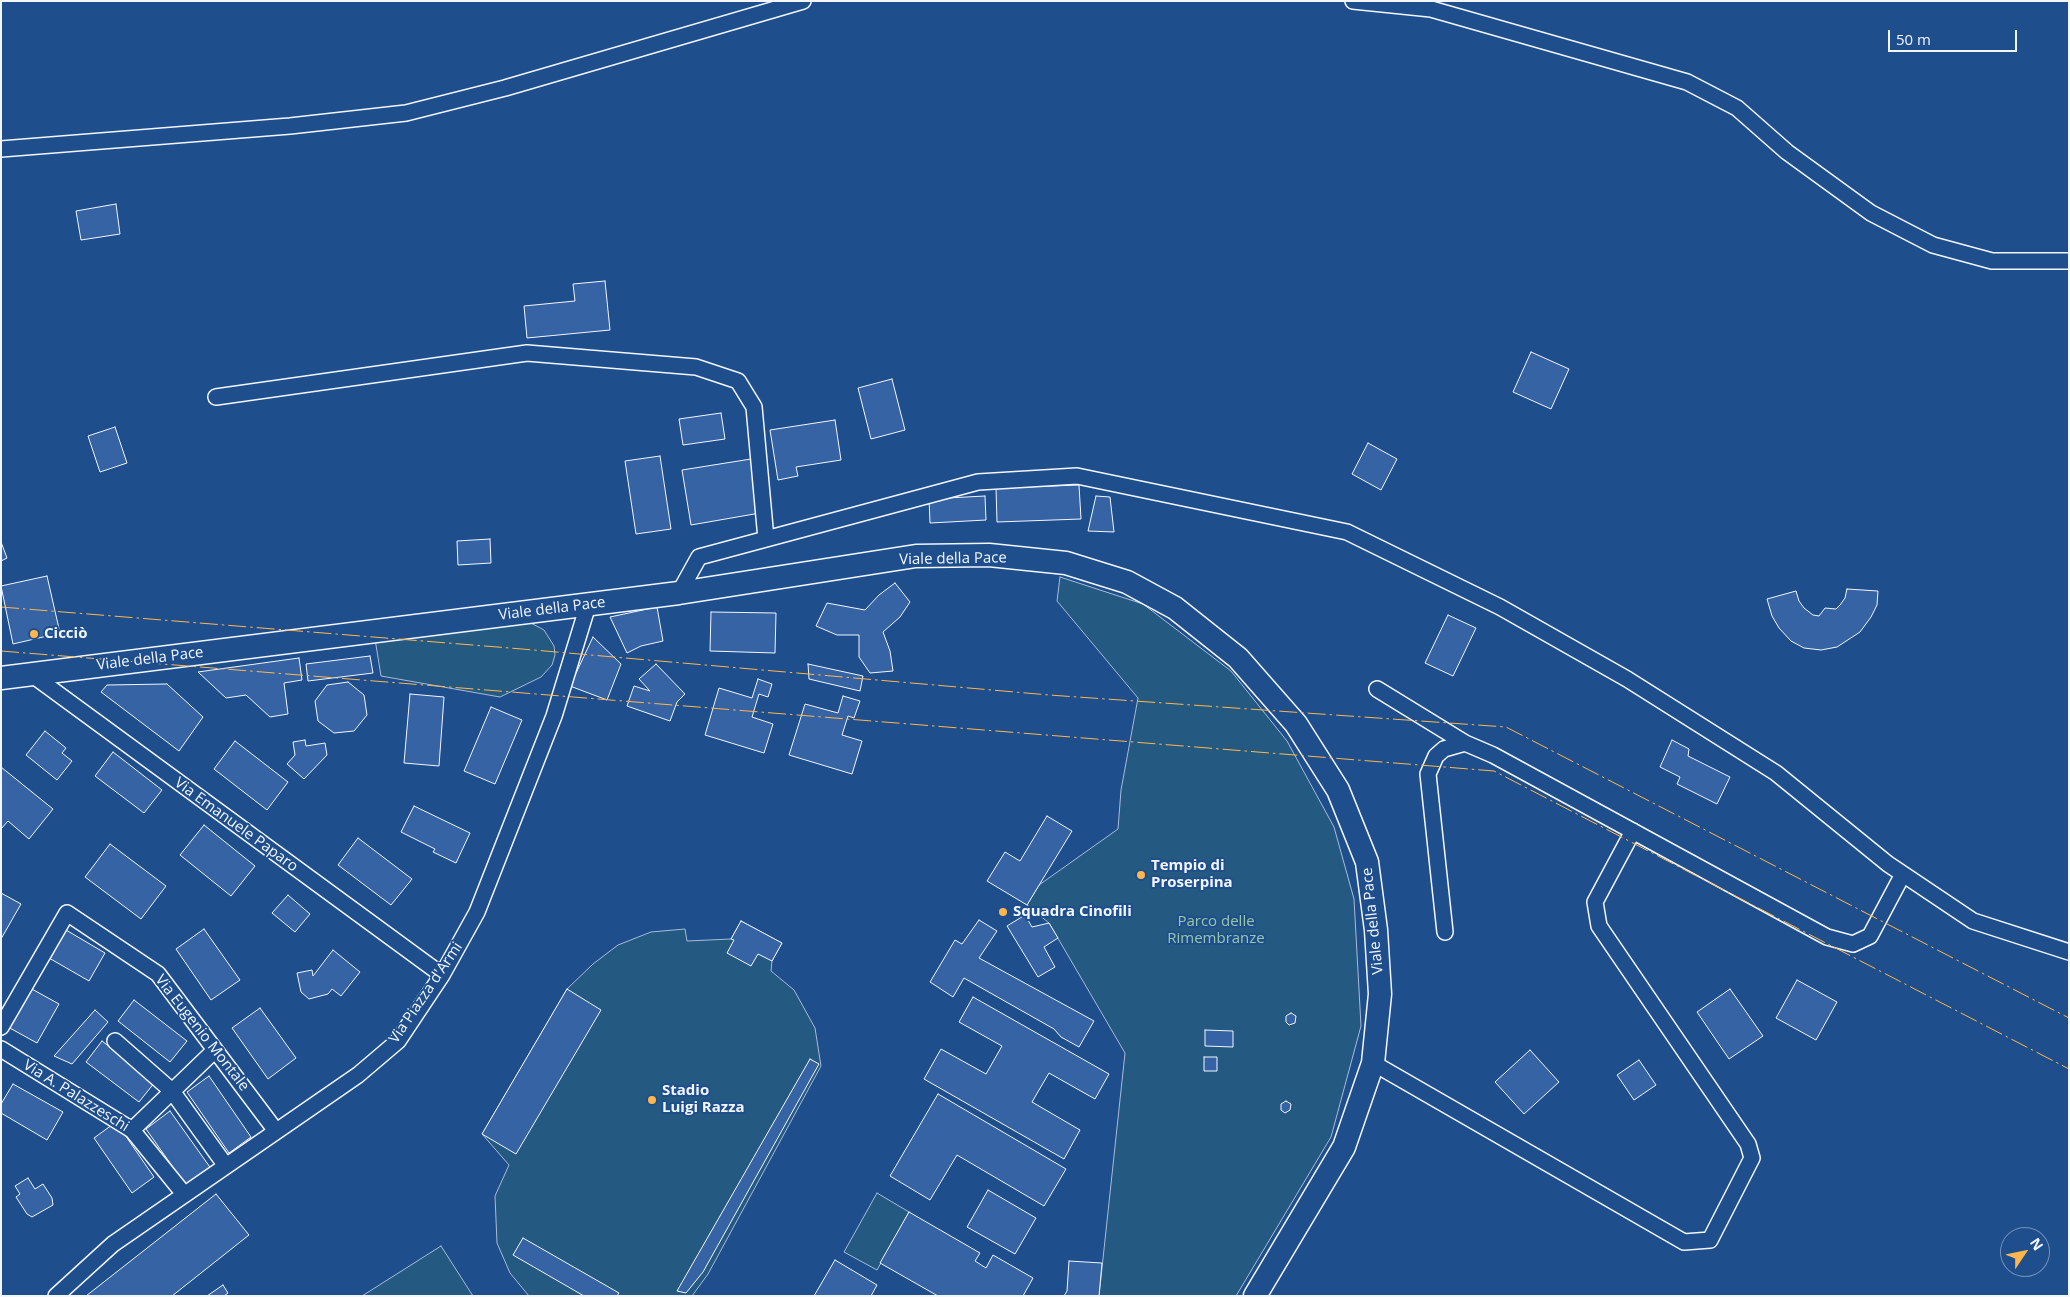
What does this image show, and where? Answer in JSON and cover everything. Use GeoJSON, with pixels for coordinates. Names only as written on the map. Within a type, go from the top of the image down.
{"type":"FeatureCollection","features":[{"type":"Feature","properties":{"kind":"main road","name":"Viale della Pace"},"geometry":{"type":"LineString","coordinates":[[1,678],[679,593],[916,556],[989,555],[1066,563],[1127,582],[1175,608],[1238,658],[1296,724],[1338,790],[1367,862],[1376,930],[1380,994],[1373,1063],[1344,1147],[1255,1296]]}},
{"type":"Feature","properties":{"kind":"street"},"geometry":{"type":"LineString","coordinates":[[1,149],[280,127],[406,113],[505,88],[803,1]]}},
{"type":"Feature","properties":{"kind":"street"},"geometry":{"type":"LineString","coordinates":[[1353,1],[1432,9],[1688,82],[1737,108],[1788,152],[1871,213],[1933,245],[1992,261],[2069,261]]}},
{"type":"Feature","properties":{"kind":"street"},"geometry":{"type":"LineString","coordinates":[[216,397],[526,353],[696,367],[738,381],[754,407],[766,539]]}},
{"type":"Feature","properties":{"kind":"street"},"geometry":{"type":"LineString","coordinates":[[679,593],[699,557],[978,482],[1077,476],[1347,532],[1500,606],[1627,679],[1776,773],[1888,864],[1973,921],[2069,952]]}},
{"type":"Feature","properties":{"kind":"street","name":"Via Piazza d'Armi"},"geometry":{"type":"LineString","coordinates":[[56,1296],[113,1244],[358,1075],[398,1041],[442,975],[477,912],[554,716],[588,605]]}},
{"type":"Feature","properties":{"kind":"street","name":"Via Emanuele Paparo"},"geometry":{"type":"LineString","coordinates":[[31,674],[442,975]]}},
{"type":"Feature","properties":{"kind":"street"},"geometry":{"type":"LineString","coordinates":[[1377,689],[1465,742],[1494,755],[1827,938],[1852,944],[1870,936],[1903,874]]}},
{"type":"Feature","properties":{"kind":"street"},"geometry":{"type":"LineString","coordinates":[[1445,932],[1428,774],[1436,756],[1444,749],[1465,742]]}},
{"type":"Feature","properties":{"kind":"street"},"geometry":{"type":"LineString","coordinates":[[1373,1063],[1684,1242],[1710,1240],[1752,1158],[1748,1144],[1599,926],[1595,902],[1633,831]]}},
{"type":"Feature","properties":{"kind":"street","name":"Via Eugenio Montale"},"geometry":{"type":"LineString","coordinates":[[1,1027],[67,913],[158,974],[276,1131]]}},
{"type":"Feature","properties":{"kind":"street"},"geometry":{"type":"LineString","coordinates":[[115,1040],[172,1091],[226,1166]]}},
{"type":"Feature","properties":{"kind":"street","name":"Via A. Palazzeschi"},"geometry":{"type":"LineString","coordinates":[[1,1049],[132,1130],[184,1194]]}},
{"type":"Feature","properties":{"kind":"street"},"geometry":{"type":"LineString","coordinates":[[132,1130],[215,1050]]}},
{"type":"Feature","properties":{"kind":"green space","name":"Parco delle Rimembranze"},"geometry":{"type":"Polygon","coordinates":[[[1060,577],[1143,604],[1231,671],[1287,741],[1334,827],[1354,899],[1361,1026],[1331,1137],[1236,1296],[1099,1296],[1125,1053],[1049,923],[1027,905],[1039,885],[1118,829],[1121,790],[1138,698],[1057,601],[1060,577]]]}},
{"type":"Feature","properties":{"kind":"green space"},"geometry":{"type":"Polygon","coordinates":[[[525,620],[544,630],[554,646],[555,655],[552,665],[541,677],[500,697],[381,676],[375,639],[525,620]]]}},
{"type":"Feature","properties":{"kind":"green space","name":"Stadio Luigi Razza"},"geometry":{"type":"Polygon","coordinates":[[[741,921],[782,943],[772,961],[771,971],[794,990],[815,1028],[821,1066],[708,1274],[692,1296],[529,1296],[510,1273],[497,1243],[495,1196],[509,1165],[482,1134],[567,989],[593,964],[618,945],[651,932],[685,929],[687,941],[731,939],[741,921]]]}},
{"type":"Feature","properties":{"kind":"green space"},"geometry":{"type":"Polygon","coordinates":[[[877,1193],[909,1212],[877,1270],[844,1252],[877,1193]]]}},
{"type":"Feature","properties":{"kind":"green space"},"geometry":{"type":"Polygon","coordinates":[[[441,1246],[473,1296],[362,1296],[441,1246]]]}},
{"type":"Feature","properties":{"kind":"building"},"geometry":{"type":"Polygon","coordinates":[[[116,204],[120,234],[81,240],[76,211],[116,204]]]}},
{"type":"Feature","properties":{"kind":"building"},"geometry":{"type":"Polygon","coordinates":[[[605,281],[610,330],[527,338],[524,306],[575,301],[573,284],[605,281]]]}},
{"type":"Feature","properties":{"kind":"building"},"geometry":{"type":"Polygon","coordinates":[[[1531,352],[1569,369],[1551,409],[1513,392],[1531,352]]]}},
{"type":"Feature","properties":{"kind":"building"},"geometry":{"type":"Polygon","coordinates":[[[892,379],[905,430],[871,439],[858,388],[892,379]]]}},
{"type":"Feature","properties":{"kind":"building"},"geometry":{"type":"Polygon","coordinates":[[[721,413],[725,439],[683,445],[679,419],[721,413]]]}},
{"type":"Feature","properties":{"kind":"building"},"geometry":{"type":"Polygon","coordinates":[[[835,420],[841,460],[796,467],[798,476],[778,480],[770,430],[835,420]]]}},
{"type":"Feature","properties":{"kind":"building"},"geometry":{"type":"Polygon","coordinates":[[[115,427],[127,463],[100,472],[88,436],[115,427]]]}},
{"type":"Feature","properties":{"kind":"building"},"geometry":{"type":"Polygon","coordinates":[[[1368,443],[1397,459],[1381,490],[1352,474],[1368,443]]]}},
{"type":"Feature","properties":{"kind":"building"},"geometry":{"type":"Polygon","coordinates":[[[660,456],[671,529],[636,534],[625,461],[660,456]]]}},
{"type":"Feature","properties":{"kind":"building"},"geometry":{"type":"Polygon","coordinates":[[[751,459],[760,513],[691,525],[682,470],[751,459]]]}},
{"type":"Feature","properties":{"kind":"building"},"geometry":{"type":"Polygon","coordinates":[[[1079,485],[1081,519],[997,522],[996,488],[1079,485]]]}},
{"type":"Feature","properties":{"kind":"building"},"geometry":{"type":"Polygon","coordinates":[[[985,496],[986,520],[930,523],[929,499],[985,496]]]}},
{"type":"Feature","properties":{"kind":"building"},"geometry":{"type":"Polygon","coordinates":[[[1096,496],[1110,497],[1114,532],[1088,531],[1096,496]]]}},
{"type":"Feature","properties":{"kind":"building"},"geometry":{"type":"Polygon","coordinates":[[[490,539],[491,563],[458,565],[457,541],[490,539]]]}},
{"type":"Feature","properties":{"kind":"building"},"geometry":{"type":"Polygon","coordinates":[[[1,542],[7,558],[1,561],[1,542]]]}},
{"type":"Feature","properties":{"kind":"building"},"geometry":{"type":"Polygon","coordinates":[[[47,576],[60,633],[13,644],[1,586],[47,576]]]}},
{"type":"Feature","properties":{"kind":"building"},"geometry":{"type":"Polygon","coordinates":[[[895,583],[910,602],[900,617],[883,632],[890,651],[893,671],[870,673],[859,657],[859,635],[837,635],[816,626],[827,603],[865,610],[879,595],[895,583]]]}},
{"type":"Feature","properties":{"kind":"building"},"geometry":{"type":"Polygon","coordinates":[[[1847,589],[1878,591],[1877,605],[1860,632],[1837,647],[1821,650],[1804,648],[1791,641],[1779,628],[1772,616],[1767,599],[1796,591],[1799,601],[1804,608],[1813,615],[1819,616],[1825,608],[1836,609],[1845,598],[1847,589]]]}},
{"type":"Feature","properties":{"kind":"building"},"geometry":{"type":"Polygon","coordinates":[[[657,607],[663,641],[641,646],[627,653],[610,617],[657,607]]]}},
{"type":"Feature","properties":{"kind":"building"},"geometry":{"type":"Polygon","coordinates":[[[711,612],[776,613],[775,653],[710,651],[711,612]]]}},
{"type":"Feature","properties":{"kind":"building"},"geometry":{"type":"Polygon","coordinates":[[[1448,615],[1476,628],[1453,676],[1425,663],[1448,615]]]}},
{"type":"Feature","properties":{"kind":"building"},"geometry":{"type":"Polygon","coordinates":[[[593,637],[621,664],[607,700],[570,686],[593,637]]]}},
{"type":"Feature","properties":{"kind":"building"},"geometry":{"type":"Polygon","coordinates":[[[370,656],[373,673],[308,681],[306,664],[370,656]]]}},
{"type":"Feature","properties":{"kind":"building"},"geometry":{"type":"Polygon","coordinates":[[[299,658],[302,680],[284,683],[288,714],[270,717],[246,695],[226,698],[198,672],[299,658]]]}},
{"type":"Feature","properties":{"kind":"building"},"geometry":{"type":"Polygon","coordinates":[[[656,664],[685,694],[677,702],[670,721],[627,706],[634,686],[650,691],[639,679],[656,664]]]}},
{"type":"Feature","properties":{"kind":"building"},"geometry":{"type":"Polygon","coordinates":[[[808,664],[863,676],[860,691],[809,679],[808,664]]]}},
{"type":"Feature","properties":{"kind":"building"},"geometry":{"type":"Polygon","coordinates":[[[758,679],[772,684],[768,697],[759,694],[752,717],[773,724],[764,753],[705,735],[719,688],[752,698],[758,679]]]}},
{"type":"Feature","properties":{"kind":"building"},"geometry":{"type":"Polygon","coordinates":[[[348,682],[364,695],[367,715],[354,731],[334,733],[318,721],[315,701],[327,685],[348,682]]]}},
{"type":"Feature","properties":{"kind":"building"},"geometry":{"type":"Polygon","coordinates":[[[167,684],[203,717],[179,751],[101,692],[107,685],[167,684]]]}},
{"type":"Feature","properties":{"kind":"building"},"geometry":{"type":"Polygon","coordinates":[[[410,694],[444,697],[439,766],[404,763],[410,694]]]}},
{"type":"Feature","properties":{"kind":"building"},"geometry":{"type":"Polygon","coordinates":[[[843,696],[860,701],[854,718],[848,716],[842,735],[862,741],[852,774],[789,755],[805,704],[838,713],[843,696]]]}},
{"type":"Feature","properties":{"kind":"building"},"geometry":{"type":"Polygon","coordinates":[[[491,707],[522,720],[495,784],[464,771],[491,707]]]}},
{"type":"Feature","properties":{"kind":"building"},"geometry":{"type":"Polygon","coordinates":[[[45,731],[66,748],[62,753],[72,761],[57,780],[26,755],[45,731]]]}},
{"type":"Feature","properties":{"kind":"building"},"geometry":{"type":"Polygon","coordinates":[[[305,740],[306,746],[325,743],[327,755],[304,779],[287,764],[295,755],[293,742],[305,740]]]}},
{"type":"Feature","properties":{"kind":"building"},"geometry":{"type":"Polygon","coordinates":[[[1672,740],[1689,749],[1688,756],[1730,777],[1717,804],[1677,784],[1680,777],[1660,767],[1672,740]]]}},
{"type":"Feature","properties":{"kind":"building"},"geometry":{"type":"Polygon","coordinates":[[[235,741],[288,782],[267,810],[214,769],[235,741]]]}},
{"type":"Feature","properties":{"kind":"building"},"geometry":{"type":"Polygon","coordinates":[[[113,752],[162,790],[144,813],[95,776],[113,752]]]}},
{"type":"Feature","properties":{"kind":"building"},"geometry":{"type":"Polygon","coordinates":[[[1,767],[53,809],[29,839],[8,821],[1,829],[1,767]]]}},
{"type":"Feature","properties":{"kind":"building"},"geometry":{"type":"Polygon","coordinates":[[[414,806],[470,833],[456,863],[433,852],[435,849],[401,832],[414,806]]]}},
{"type":"Feature","properties":{"kind":"building"},"geometry":{"type":"Polygon","coordinates":[[[1047,816],[1072,831],[1027,905],[987,881],[1005,852],[1020,861],[1047,816]]]}},
{"type":"Feature","properties":{"kind":"building"},"geometry":{"type":"Polygon","coordinates":[[[204,825],[255,866],[231,896],[180,855],[204,825]]]}},
{"type":"Feature","properties":{"kind":"building"},"geometry":{"type":"Polygon","coordinates":[[[358,838],[412,879],[391,905],[338,865],[358,838]]]}},
{"type":"Feature","properties":{"kind":"building"},"geometry":{"type":"Polygon","coordinates":[[[110,844],[166,886],[141,919],[85,877],[110,844]]]}},
{"type":"Feature","properties":{"kind":"building"},"geometry":{"type":"Polygon","coordinates":[[[1,893],[21,904],[1,939],[1,893]]]}},
{"type":"Feature","properties":{"kind":"building"},"geometry":{"type":"Polygon","coordinates":[[[288,895],[310,914],[295,932],[272,913],[288,895]]]}},
{"type":"Feature","properties":{"kind":"building"},"geometry":{"type":"Polygon","coordinates":[[[1025,915],[1032,927],[1049,923],[1058,938],[1044,947],[1055,967],[1038,977],[1007,926],[1025,915]]]}},
{"type":"Feature","properties":{"kind":"building"},"geometry":{"type":"Polygon","coordinates":[[[979,920],[997,931],[979,958],[1094,1021],[1079,1047],[1061,1037],[1054,1029],[964,978],[953,997],[930,982],[955,940],[962,944],[979,920]]]}},
{"type":"Feature","properties":{"kind":"building"},"geometry":{"type":"Polygon","coordinates":[[[741,921],[782,943],[772,961],[758,954],[751,966],[727,953],[734,940],[731,939],[741,921]]]}},
{"type":"Feature","properties":{"kind":"building"},"geometry":{"type":"Polygon","coordinates":[[[204,929],[240,980],[211,1000],[176,949],[204,929]]]}},
{"type":"Feature","properties":{"kind":"building"},"geometry":{"type":"Polygon","coordinates":[[[66,930],[105,953],[89,981],[49,958],[66,930]]]}},
{"type":"Feature","properties":{"kind":"building"},"geometry":{"type":"Polygon","coordinates":[[[333,950],[360,972],[341,996],[332,989],[328,994],[309,999],[301,992],[297,973],[312,970],[313,976],[333,950]]]}},
{"type":"Feature","properties":{"kind":"building"},"geometry":{"type":"Polygon","coordinates":[[[1797,980],[1837,1002],[1816,1040],[1776,1018],[1797,980]]]}},
{"type":"Feature","properties":{"kind":"building"},"geometry":{"type":"Polygon","coordinates":[[[30,988],[59,1004],[37,1043],[8,1027],[30,988]]]}},
{"type":"Feature","properties":{"kind":"building"},"geometry":{"type":"Polygon","coordinates":[[[567,989],[601,1010],[516,1154],[482,1134],[567,989]]]}},
{"type":"Feature","properties":{"kind":"building"},"geometry":{"type":"Polygon","coordinates":[[[1730,989],[1763,1036],[1729,1059],[1697,1012],[1730,989]]]}},
{"type":"Feature","properties":{"kind":"building"},"geometry":{"type":"Polygon","coordinates":[[[973,997],[1109,1074],[1095,1099],[1049,1073],[1032,1102],[1080,1130],[1064,1159],[924,1079],[941,1049],[986,1074],[1002,1046],[959,1022],[973,997]]]}},
{"type":"Feature","properties":{"kind":"building"},"geometry":{"type":"Polygon","coordinates":[[[134,1000],[187,1041],[170,1062],[118,1021],[134,1000]]]}},
{"type":"Feature","properties":{"kind":"building"},"geometry":{"type":"Polygon","coordinates":[[[260,1008],[296,1058],[268,1079],[232,1028],[260,1008]]]}},
{"type":"Feature","properties":{"kind":"building"},"geometry":{"type":"Polygon","coordinates":[[[95,1010],[108,1022],[72,1064],[54,1056],[95,1010]]]}},
{"type":"Feature","properties":{"kind":"building"},"geometry":{"type":"Polygon","coordinates":[[[1291,1013],[1296,1016],[1295,1023],[1289,1025],[1286,1022],[1286,1016],[1291,1013]]]}},
{"type":"Feature","properties":{"kind":"building"},"geometry":{"type":"Polygon","coordinates":[[[1205,1030],[1233,1031],[1233,1047],[1205,1046],[1205,1030]]]}},
{"type":"Feature","properties":{"kind":"building"},"geometry":{"type":"Polygon","coordinates":[[[102,1041],[155,1082],[139,1102],[86,1062],[102,1041]]]}},
{"type":"Feature","properties":{"kind":"building"},"geometry":{"type":"Polygon","coordinates":[[[1530,1050],[1559,1082],[1524,1114],[1495,1082],[1530,1050]]]}},
{"type":"Feature","properties":{"kind":"building"},"geometry":{"type":"Polygon","coordinates":[[[1204,1057],[1217,1057],[1217,1071],[1204,1071],[1204,1057]]]}},
{"type":"Feature","properties":{"kind":"building"},"geometry":{"type":"Polygon","coordinates":[[[810,1059],[819,1064],[703,1272],[686,1293],[677,1291],[810,1059]]]}},
{"type":"Feature","properties":{"kind":"building"},"geometry":{"type":"Polygon","coordinates":[[[1639,1060],[1656,1085],[1634,1100],[1617,1075],[1639,1060]]]}},
{"type":"Feature","properties":{"kind":"building"},"geometry":{"type":"Polygon","coordinates":[[[209,1076],[251,1137],[229,1153],[187,1092],[209,1076]]]}},
{"type":"Feature","properties":{"kind":"building"},"geometry":{"type":"Polygon","coordinates":[[[13,1084],[63,1112],[47,1140],[1,1113],[1,1104],[13,1084]]]}},
{"type":"Feature","properties":{"kind":"building"},"geometry":{"type":"Polygon","coordinates":[[[938,1094],[1066,1169],[1044,1206],[957,1155],[930,1200],[890,1176],[938,1094]]]}},
{"type":"Feature","properties":{"kind":"building"},"geometry":{"type":"Polygon","coordinates":[[[1286,1101],[1291,1104],[1290,1110],[1285,1113],[1281,1110],[1281,1104],[1286,1101]]]}},
{"type":"Feature","properties":{"kind":"building"},"geometry":{"type":"Polygon","coordinates":[[[170,1111],[212,1170],[187,1187],[146,1129],[170,1111]]]}},
{"type":"Feature","properties":{"kind":"building"},"geometry":{"type":"Polygon","coordinates":[[[116,1122],[154,1177],[132,1193],[94,1138],[116,1122]]]}},
{"type":"Feature","properties":{"kind":"building"},"geometry":{"type":"Polygon","coordinates":[[[28,1178],[35,1189],[43,1184],[52,1198],[53,1205],[32,1217],[27,1214],[16,1197],[20,1194],[15,1186],[28,1178]]]}},
{"type":"Feature","properties":{"kind":"building"},"geometry":{"type":"Polygon","coordinates":[[[988,1190],[1036,1218],[1015,1254],[967,1227],[988,1190]]]}},
{"type":"Feature","properties":{"kind":"building"},"geometry":{"type":"Polygon","coordinates":[[[216,1194],[249,1235],[172,1296],[86,1296],[216,1194]]]}},
{"type":"Feature","properties":{"kind":"building"},"geometry":{"type":"Polygon","coordinates":[[[909,1212],[980,1253],[975,1261],[986,1268],[993,1255],[1033,1278],[1023,1296],[938,1296],[880,1263],[909,1212]]]}},
{"type":"Feature","properties":{"kind":"building"},"geometry":{"type":"Polygon","coordinates":[[[523,1238],[619,1293],[617,1296],[584,1296],[513,1255],[523,1238]]]}},
{"type":"Feature","properties":{"kind":"building"},"geometry":{"type":"Polygon","coordinates":[[[835,1260],[877,1285],[871,1296],[814,1296],[835,1260]]]}},
{"type":"Feature","properties":{"kind":"building"},"geometry":{"type":"Polygon","coordinates":[[[1069,1261],[1102,1263],[1099,1296],[1064,1296],[1067,1291],[1069,1261]]]}},
{"type":"Feature","properties":{"kind":"building"},"geometry":{"type":"Polygon","coordinates":[[[223,1285],[228,1293],[224,1296],[207,1296],[223,1285]]]}},
{"type":"Feature","properties":{"kind":"power"},"geometry":{"type":"LineString","coordinates":[[1,607],[522,649],[1049,695],[1506,727],[2069,1018]]}},
{"type":"Feature","properties":{"kind":"power"},"geometry":{"type":"LineString","coordinates":[[1,651],[1494,771],[2069,1069]]}},
{"type":"Feature","properties":{"kind":"place","name":"Cicciò"},"geometry":{"type":"Point","coordinates":[34,634]}},
{"type":"Feature","properties":{"kind":"place","name":"Tempio di Proserpina"},"geometry":{"type":"Point","coordinates":[1141,875]}},
{"type":"Feature","properties":{"kind":"place","name":"Squadra Cinofili"},"geometry":{"type":"Point","coordinates":[1003,912]}},
{"type":"Feature","properties":{"kind":"place","name":"Stadio Luigi Razza"},"geometry":{"type":"Point","coordinates":[652,1100]}}]}
